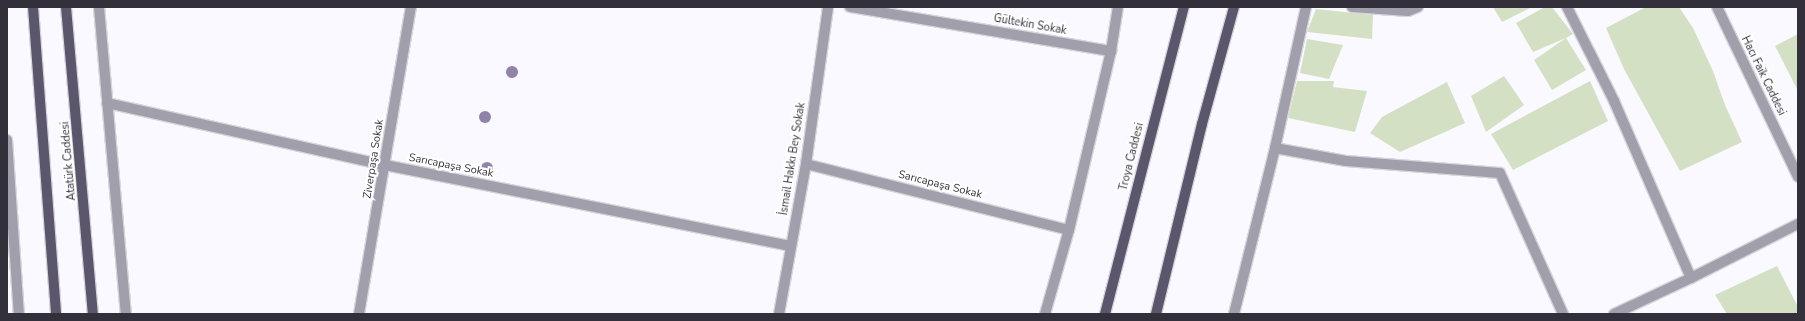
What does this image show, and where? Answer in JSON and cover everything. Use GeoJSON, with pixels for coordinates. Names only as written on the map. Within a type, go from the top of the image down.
{"type":"FeatureCollection","features":[{"type":"Feature","properties":{"kind":"main road"},"geometry":{"type":"LineString","coordinates":[[33,7],[56,314]]}},
{"type":"Feature","properties":{"kind":"main road","name":"Atatürk Caddesi"},"geometry":{"type":"LineString","coordinates":[[66,7],[93,314]]}},
{"type":"Feature","properties":{"kind":"main road","name":"Troya Caddesi"},"geometry":{"type":"LineString","coordinates":[[1105,314],[1184,7]]}},
{"type":"Feature","properties":{"kind":"main road"},"geometry":{"type":"LineString","coordinates":[[1156,314],[1202,124],[1234,7]]}},
{"type":"Feature","properties":{"kind":"street"},"geometry":{"type":"LineString","coordinates":[[99,7],[126,314]]}},
{"type":"Feature","properties":{"kind":"street","name":"Ziverpaşa Sokak"},"geometry":{"type":"LineString","coordinates":[[359,314],[385,165],[410,7]]}},
{"type":"Feature","properties":{"kind":"street","name":"İsmail Hakkı Bey Sokak"},"geometry":{"type":"LineString","coordinates":[[779,314],[806,164],[828,7]]}},
{"type":"Feature","properties":{"kind":"street","name":"Gültekin Sokak"},"geometry":{"type":"LineString","coordinates":[[850,7],[1111,52]]}},
{"type":"Feature","properties":{"kind":"street"},"geometry":{"type":"LineString","coordinates":[[1045,314],[1069,230],[1111,52],[1118,7]]}},
{"type":"Feature","properties":{"kind":"street"},"geometry":{"type":"LineString","coordinates":[[1234,314],[1275,148],[1306,7]]}},
{"type":"Feature","properties":{"kind":"street"},"geometry":{"type":"LineString","coordinates":[[1352,7],[1408,11],[1418,7]]}},
{"type":"Feature","properties":{"kind":"street"},"geometry":{"type":"LineString","coordinates":[[1567,7],[1614,101],[1691,278]]}},
{"type":"Feature","properties":{"kind":"street","name":"Hacı Faik Caddesi"},"geometry":{"type":"LineString","coordinates":[[1717,7],[1798,177]]}},
{"type":"Feature","properties":{"kind":"street","name":"Sarıcapaşa Sokak"},"geometry":{"type":"LineString","coordinates":[[107,103],[385,165],[791,246]]}},
{"type":"Feature","properties":{"kind":"street"},"geometry":{"type":"LineString","coordinates":[[7,140],[8,175],[19,314]]}},
{"type":"Feature","properties":{"kind":"street"},"geometry":{"type":"LineString","coordinates":[[1275,148],[1346,161],[1500,173],[1563,314]]}},
{"type":"Feature","properties":{"kind":"street","name":"Sarıcapaşa Sokak"},"geometry":{"type":"LineString","coordinates":[[806,164],[1069,230]]}},
{"type":"Feature","properties":{"kind":"street"},"geometry":{"type":"LineString","coordinates":[[1614,314],[1691,278],[1798,224]]}},
{"type":"Feature","properties":{"kind":"building"},"geometry":{"type":"Polygon","coordinates":[[[1493,7],[1532,7],[1502,22],[1493,7]]]}},
{"type":"Feature","properties":{"kind":"building"},"geometry":{"type":"Polygon","coordinates":[[[1545,7],[1552,7],[1573,34],[1533,52],[1516,23],[1545,7]]]}},
{"type":"Feature","properties":{"kind":"building"},"geometry":{"type":"Polygon","coordinates":[[[1646,7],[1679,7],[1693,28],[1713,71],[1725,105],[1742,142],[1680,171],[1624,69],[1606,28],[1646,7]]]}},
{"type":"Feature","properties":{"kind":"building"},"geometry":{"type":"Polygon","coordinates":[[[1316,9],[1373,15],[1372,39],[1307,32],[1316,9]]]}},
{"type":"Feature","properties":{"kind":"building"},"geometry":{"type":"Polygon","coordinates":[[[1798,34],[1798,91],[1775,46],[1798,34]]]}},
{"type":"Feature","properties":{"kind":"building"},"geometry":{"type":"Polygon","coordinates":[[[1566,38],[1586,70],[1552,90],[1534,60],[1566,38]]]}},
{"type":"Feature","properties":{"kind":"building"},"geometry":{"type":"Polygon","coordinates":[[[1307,39],[1343,45],[1329,79],[1300,73],[1307,39]]]}},
{"type":"Feature","properties":{"kind":"building"},"geometry":{"type":"Polygon","coordinates":[[[1504,76],[1524,105],[1486,132],[1471,96],[1504,76]]]}},
{"type":"Feature","properties":{"kind":"building"},"geometry":{"type":"Polygon","coordinates":[[[1297,81],[1334,81],[1333,87],[1367,91],[1355,132],[1288,118],[1297,81]]]}},
{"type":"Feature","properties":{"kind":"building"},"geometry":{"type":"Polygon","coordinates":[[[1590,81],[1608,121],[1513,170],[1491,134],[1590,81]]]}},
{"type":"Feature","properties":{"kind":"building"},"geometry":{"type":"Polygon","coordinates":[[[1447,82],[1465,123],[1400,152],[1370,133],[1382,117],[1447,82]]]}},
{"type":"Feature","properties":{"kind":"building"},"geometry":{"type":"Polygon","coordinates":[[[1777,266],[1798,307],[1798,314],[1727,314],[1715,295],[1777,266]]]}}]}
